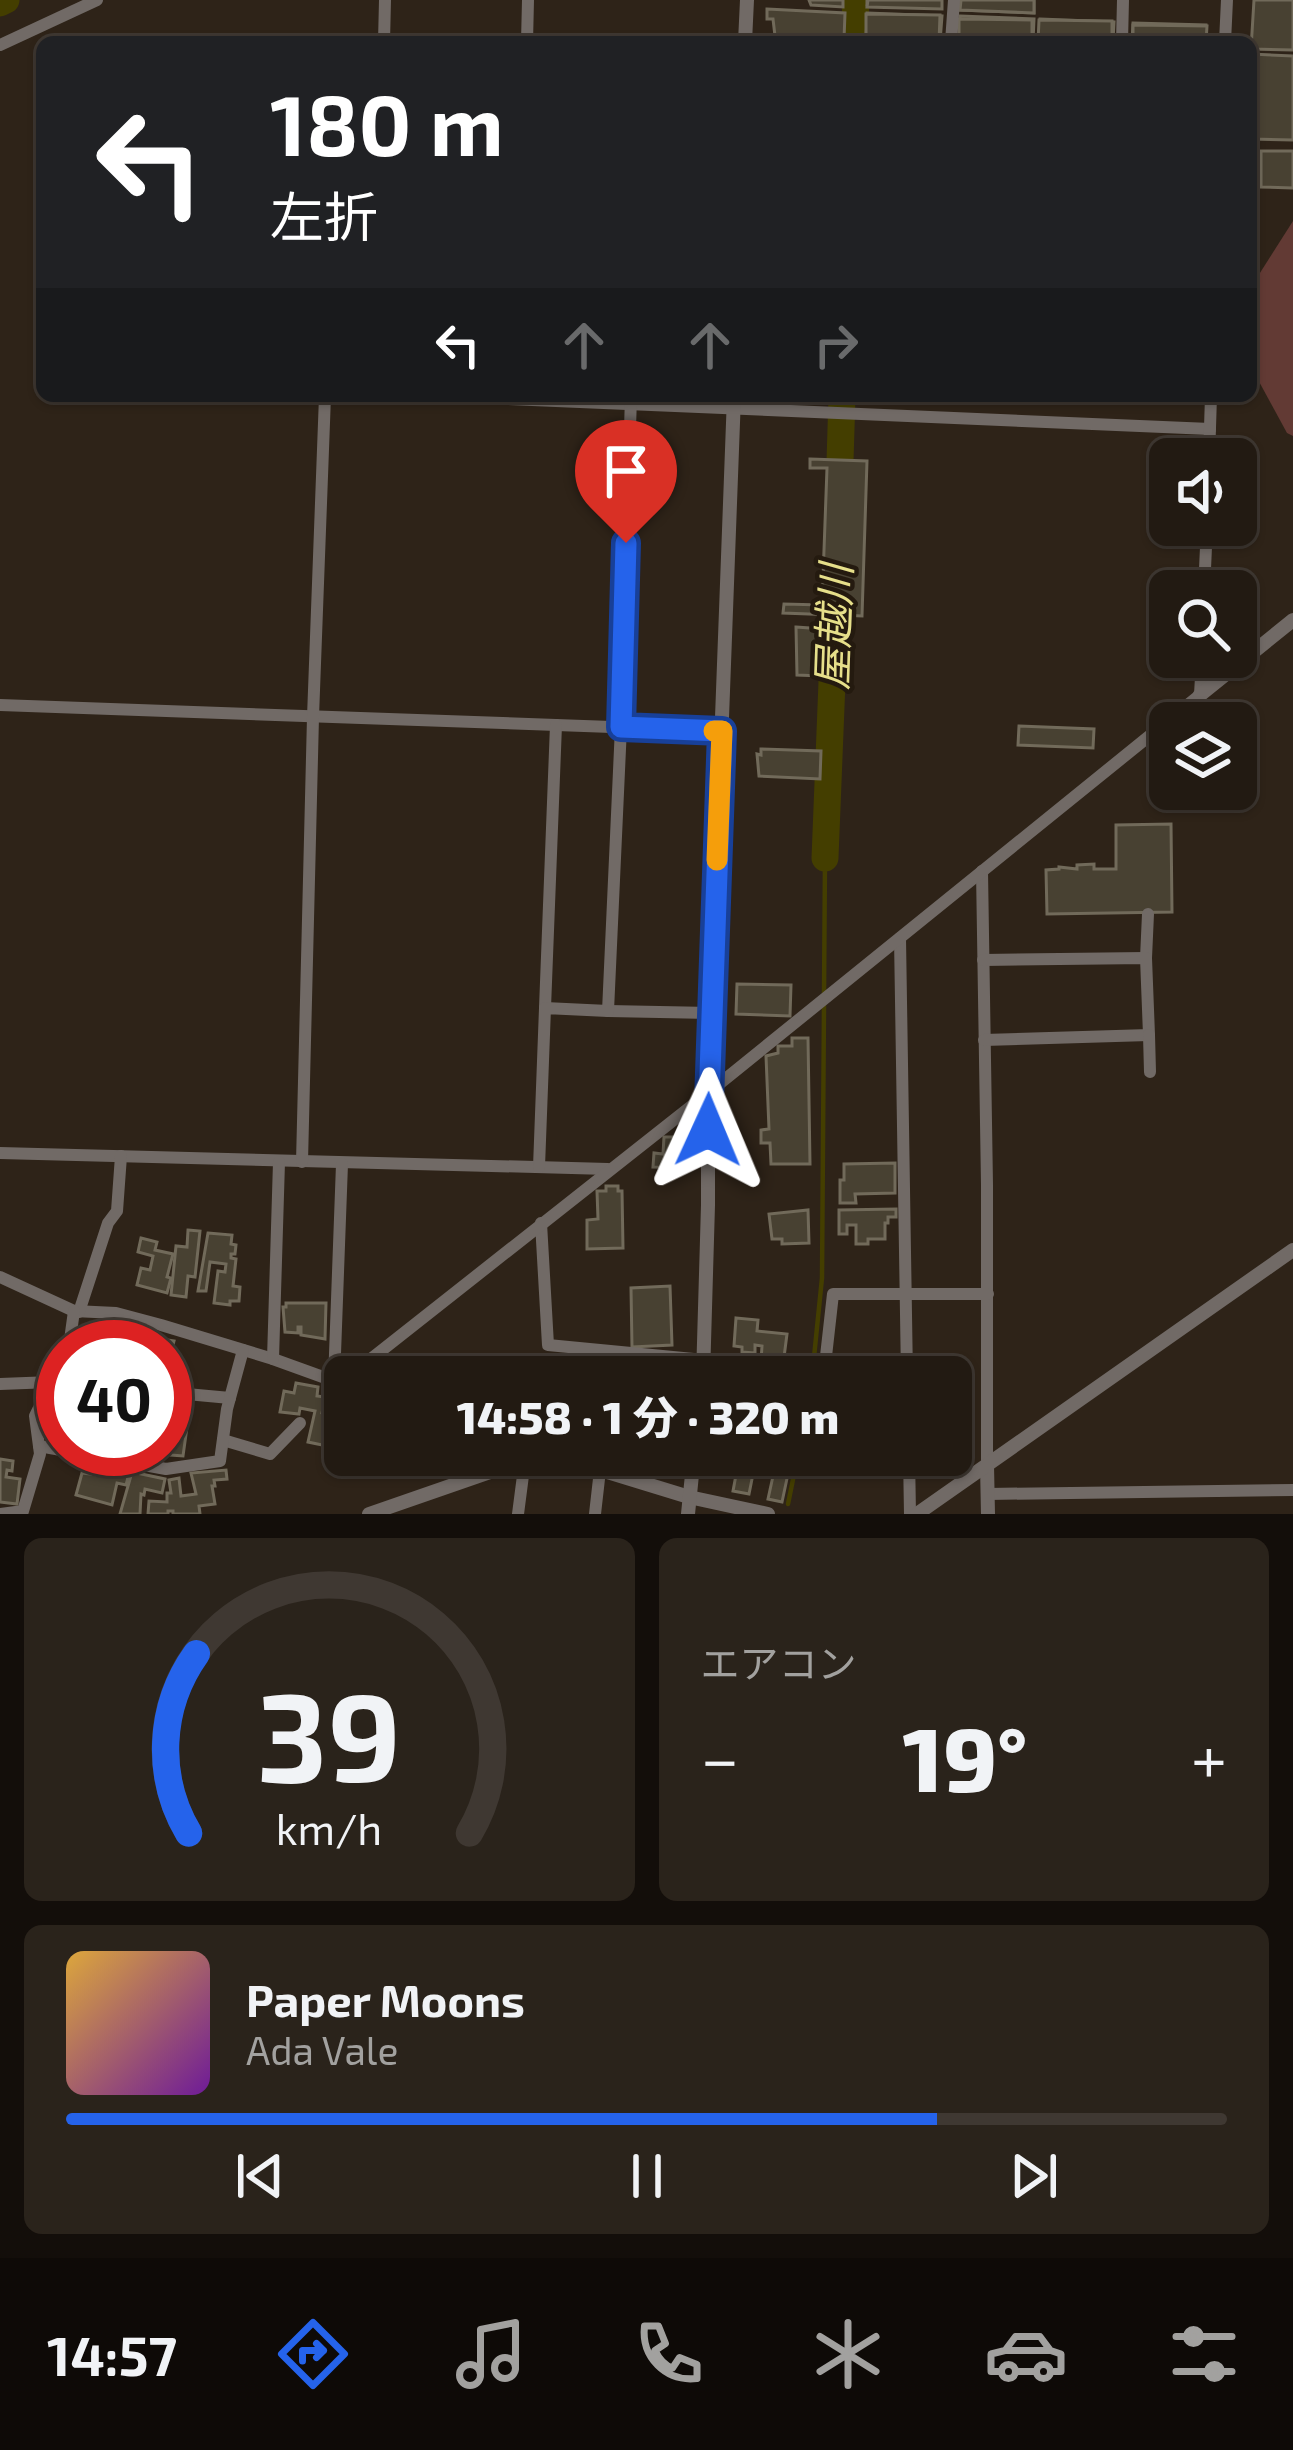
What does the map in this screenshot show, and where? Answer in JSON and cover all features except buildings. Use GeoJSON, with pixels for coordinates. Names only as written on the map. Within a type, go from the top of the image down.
{"type":"FeatureCollection","features":[{"type":"Feature","properties":{"kind":"street"},"geometry":{"type":"LineString","coordinates":[[0,45],[98,0]]}},
{"type":"Feature","properties":{"kind":"street"},"geometry":{"type":"LineString","coordinates":[[384,36],[385,0]]}},
{"type":"Feature","properties":{"kind":"street"},"geometry":{"type":"LineString","coordinates":[[527,36],[528,0]]}},
{"type":"Feature","properties":{"kind":"street"},"geometry":{"type":"LineString","coordinates":[[745,36],[747,0]]}},
{"type":"Feature","properties":{"kind":"street"},"geometry":{"type":"LineString","coordinates":[[951,36],[954,0]]}},
{"type":"Feature","properties":{"kind":"street"},"geometry":{"type":"LineString","coordinates":[[1122,36],[1124,0]]}},
{"type":"Feature","properties":{"kind":"street"},"geometry":{"type":"LineString","coordinates":[[1225,36],[1227,0]]}},
{"type":"Feature","properties":{"kind":"street"},"geometry":{"type":"LineString","coordinates":[[302,1162],[326,402]]}},
{"type":"Feature","properties":{"kind":"street"},"geometry":{"type":"LineString","coordinates":[[608,1011],[631,402]]}},
{"type":"Feature","properties":{"kind":"street"},"geometry":{"type":"LineString","coordinates":[[699,402],[843,415],[1210,429]]}},
{"type":"Feature","properties":{"kind":"street"},"geometry":{"type":"LineString","coordinates":[[1210,438],[1211,402]]}},
{"type":"Feature","properties":{"kind":"street"},"geometry":{"type":"LineString","coordinates":[[704,1356],[708,1093],[733,403]]}},
{"type":"Feature","properties":{"kind":"street"},"geometry":{"type":"LineString","coordinates":[[374,1356],[708,1093],[1293,620]]}},
{"type":"Feature","properties":{"kind":"street"},"geometry":{"type":"LineString","coordinates":[[1200,694],[1201,678]]}},
{"type":"Feature","properties":{"kind":"street"},"geometry":{"type":"LineString","coordinates":[[0,705],[722,731]]}},
{"type":"Feature","properties":{"kind":"street"},"geometry":{"type":"LineString","coordinates":[[538,1167],[556,725]]}},
{"type":"Feature","properties":{"kind":"street"},"geometry":{"type":"LineString","coordinates":[[982,872],[988,1514]]}},
{"type":"Feature","properties":{"kind":"street"},"geometry":{"type":"LineString","coordinates":[[1148,914],[1150,1072]]}},
{"type":"Feature","properties":{"kind":"street"},"geometry":{"type":"LineString","coordinates":[[899,938],[907,1356]]}},
{"type":"Feature","properties":{"kind":"street"},"geometry":{"type":"LineString","coordinates":[[983,960],[1146,958]]}},
{"type":"Feature","properties":{"kind":"street"},"geometry":{"type":"LineString","coordinates":[[545,1008],[711,1013]]}},
{"type":"Feature","properties":{"kind":"street"},"geometry":{"type":"LineString","coordinates":[[984,1040],[1149,1035]]}},
{"type":"Feature","properties":{"kind":"street"},"geometry":{"type":"LineString","coordinates":[[0,1153],[609,1169]]}},
{"type":"Feature","properties":{"kind":"street"},"geometry":{"type":"LineString","coordinates":[[75,1320],[108,1223],[117,1211],[121,1156]]}},
{"type":"Feature","properties":{"kind":"street"},"geometry":{"type":"LineString","coordinates":[[273,1359],[279,1162]]}},
{"type":"Feature","properties":{"kind":"street"},"geometry":{"type":"LineString","coordinates":[[342,1164],[342,1356]]}},
{"type":"Feature","properties":{"kind":"street"},"geometry":{"type":"LineString","coordinates":[[542,1223],[548,1345],[662,1356]]}},
{"type":"Feature","properties":{"kind":"street"},"geometry":{"type":"LineString","coordinates":[[907,1476],[913,1514],[1293,1250]]}},
{"type":"Feature","properties":{"kind":"street"},"geometry":{"type":"LineString","coordinates":[[0,1276],[77,1311],[116,1313],[324,1375]]}},
{"type":"Feature","properties":{"kind":"street"},"geometry":{"type":"LineString","coordinates":[[826,1356],[833,1294],[988,1294]]}},
{"type":"Feature","properties":{"kind":"street"},"geometry":{"type":"LineString","coordinates":[[192,1465],[220,1461],[242,1349]]}},
{"type":"Feature","properties":{"kind":"street"},"geometry":{"type":"LineString","coordinates":[[0,1384],[36,1380]]}},
{"type":"Feature","properties":{"kind":"street"},"geometry":{"type":"LineString","coordinates":[[192,1394],[230,1398]]}},
{"type":"Feature","properties":{"kind":"street"},"geometry":{"type":"LineString","coordinates":[[223,1440],[270,1454],[300,1423]]}},
{"type":"Feature","properties":{"kind":"street"},"geometry":{"type":"LineString","coordinates":[[0,1514],[23,1513],[36,1468]]}},
{"type":"Feature","properties":{"kind":"street"},"geometry":{"type":"LineString","coordinates":[[369,1514],[480,1476]]}},
{"type":"Feature","properties":{"kind":"street"},"geometry":{"type":"LineString","coordinates":[[518,1514],[528,1476]]}},
{"type":"Feature","properties":{"kind":"street"},"geometry":{"type":"LineString","coordinates":[[595,1514],[599,1476]]}},
{"type":"Feature","properties":{"kind":"street"},"geometry":{"type":"LineString","coordinates":[[620,1476],[768,1514]]}},
{"type":"Feature","properties":{"kind":"street"},"geometry":{"type":"LineString","coordinates":[[688,1514],[692,1476]]}},
{"type":"Feature","properties":{"kind":"street"},"geometry":{"type":"LineString","coordinates":[[988,1494],[1293,1490]]}},
{"type":"Feature","properties":{"kind":"shaded area"},"geometry":{"type":"Polygon","coordinates":[[[1293,221],[1293,436],[1257,378],[1257,278],[1293,221]]]}},
{"type":"Feature","properties":{"kind":"waterway"},"geometry":{"type":"LineString","coordinates":[[0,3],[6,0]]}},
{"type":"Feature","properties":{"kind":"waterway","name":"屋越川"},"geometry":{"type":"LineString","coordinates":[[854,36],[856,0]]}},
{"type":"Feature","properties":{"kind":"waterway","name":"屋越川"},"geometry":{"type":"LineString","coordinates":[[839,494],[842,402]]}},
{"type":"Feature","properties":{"kind":"waterway","name":"屋越川"},"geometry":{"type":"LineString","coordinates":[[825,858],[836,581]]}},
{"type":"Feature","properties":{"kind":"waterway"},"geometry":{"type":"LineString","coordinates":[[824,994],[825,858]]}},
{"type":"Feature","properties":{"kind":"waterway"},"geometry":{"type":"LineString","coordinates":[[814,1356],[822,1278],[824,1005]]}},
{"type":"Feature","properties":{"kind":"waterway"},"geometry":{"type":"LineString","coordinates":[[788,1504],[794,1476]]}},
{"type":"Feature","properties":{"kind":"slow traffic"},"geometry":{"type":"LineString","coordinates":[[714,731],[722,731],[717,860]]}},
{"type":"Feature","properties":{"kind":"route"},"geometry":{"type":"LineString","coordinates":[[626,543],[621,727],[722,731],[708,1130]]}}]}
